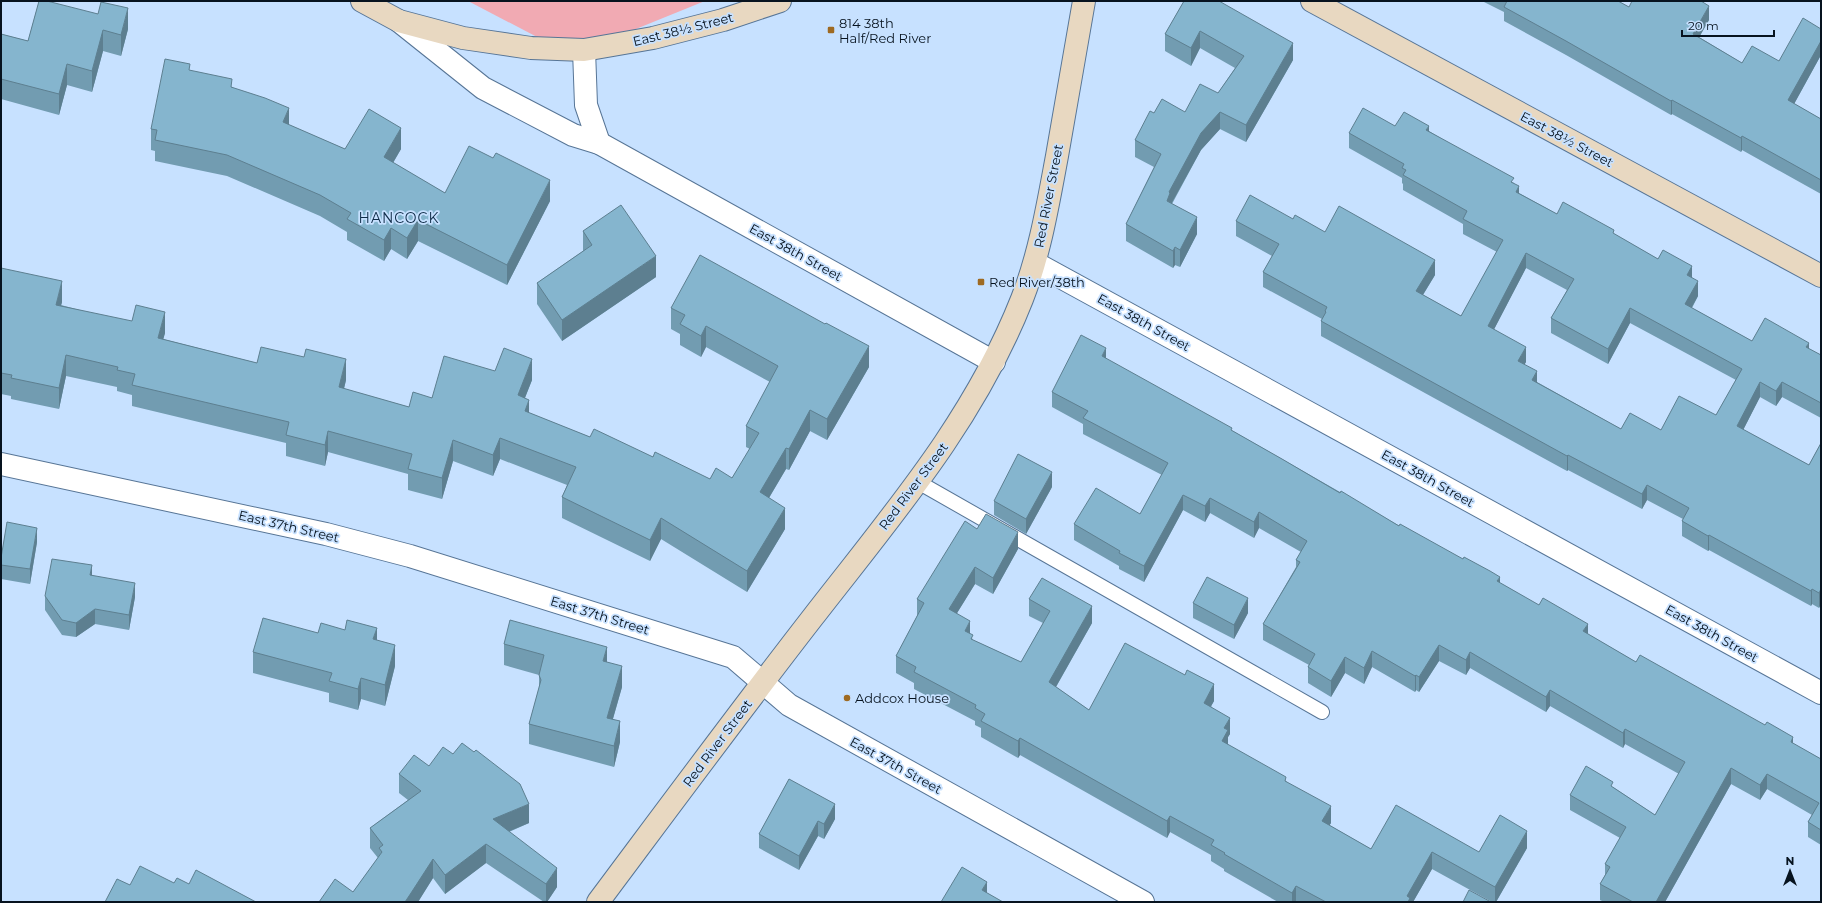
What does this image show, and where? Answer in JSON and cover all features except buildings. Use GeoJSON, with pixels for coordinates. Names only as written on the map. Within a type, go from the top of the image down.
{"type":"FeatureCollection","features":[{"type":"Feature","properties":{"kind":"main road","name":"East 38th Street"},"geometry":{"type":"LineString","coordinates":[[362,1],[399,21],[463,38],[531,48],[584,50]]}},
{"type":"Feature","properties":{"kind":"main road","name":"East 38½ Street"},"geometry":{"type":"LineString","coordinates":[[584,50],[667,35],[723,20],[780,1]]}},
{"type":"Feature","properties":{"kind":"main road","name":"Red River Street"},"geometry":{"type":"LineString","coordinates":[[598,902],[763,682],[936,458],[970,405],[994,362],[1022,299],[1035,263],[1051,186],[1084,1]]}},
{"type":"Feature","properties":{"kind":"main road","name":"East 38½ Street"},"geometry":{"type":"LineString","coordinates":[[1312,1],[1821,276]]}},
{"type":"Feature","properties":{"kind":"street","name":"East 38th Street"},"geometry":{"type":"LineString","coordinates":[[399,21],[483,88],[574,135],[599,143],[994,362]]}},
{"type":"Feature","properties":{"kind":"street"},"geometry":{"type":"LineString","coordinates":[[584,50],[586,105],[599,143]]}},
{"type":"Feature","properties":{"kind":"street","name":"East 38th Street"},"geometry":{"type":"LineString","coordinates":[[1035,263],[1821,693]]}},
{"type":"Feature","properties":{"kind":"street","name":"East 37th Street"},"geometry":{"type":"LineString","coordinates":[[1,464],[326,534],[410,556],[733,657],[789,705],[1142,902]]}},
{"type":"Feature","properties":{"kind":"lane"},"geometry":{"type":"LineString","coordinates":[[918,482],[1322,712]]}},
{"type":"Feature","properties":{"kind":"shaded area"},"geometry":{"type":"Polygon","coordinates":[[[468,1],[705,1],[584,50],[560,49],[468,1]]]}},
{"type":"Feature","properties":{"kind":"place","name":"814 38th Half/Red River"},"geometry":{"type":"Point","coordinates":[831,30]}},
{"type":"Feature","properties":{"kind":"place","name":"Red River/38th"},"geometry":{"type":"Point","coordinates":[981,282]}},
{"type":"Feature","properties":{"kind":"place","name":"Addcox House"},"geometry":{"type":"Point","coordinates":[847,698]}},
{"type":"Feature","properties":{"kind":"district","name":"HANCOCK"},"geometry":{"type":"Point","coordinates":[399,218]}}]}
